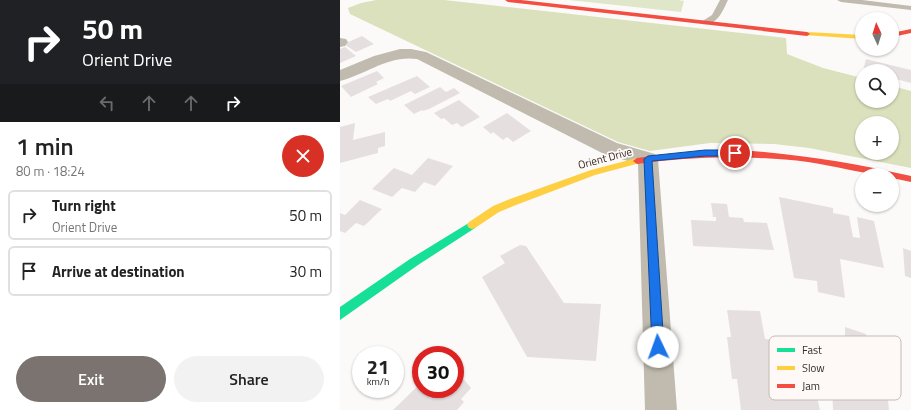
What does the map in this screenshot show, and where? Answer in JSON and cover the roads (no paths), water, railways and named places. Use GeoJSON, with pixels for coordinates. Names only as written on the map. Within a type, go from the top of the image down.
{"type":"FeatureCollection","features":[{"type":"Feature","properties":{"kind":"street"},"geometry":{"type":"LineString","coordinates":[[508,0],[818,35],[855,37]]}},
{"type":"Feature","properties":{"kind":"street"},"geometry":{"type":"LineString","coordinates":[[899,34],[911,31]]}},
{"type":"Feature","properties":{"kind":"street"},"geometry":{"type":"LineString","coordinates":[[340,76],[390,56],[408,53],[421,55],[611,148],[648,159],[661,410]]}},
{"type":"Feature","properties":{"kind":"street","name":"Orient Drive"},"geometry":{"type":"LineString","coordinates":[[340,314],[397,273],[496,209],[572,179],[648,159],[705,153],[751,152],[797,156],[866,168],[911,179]]}},
{"type":"Feature","properties":{"kind":"lane"},"geometry":{"type":"LineString","coordinates":[[705,22],[715,17],[724,0]]}},
{"type":"Feature","properties":{"kind":"lane"},"geometry":{"type":"LineString","coordinates":[[841,0],[911,8]]}},
{"type":"Feature","properties":{"kind":"lane"},"geometry":{"type":"LineString","coordinates":[[897,6],[911,15]]}}]}
